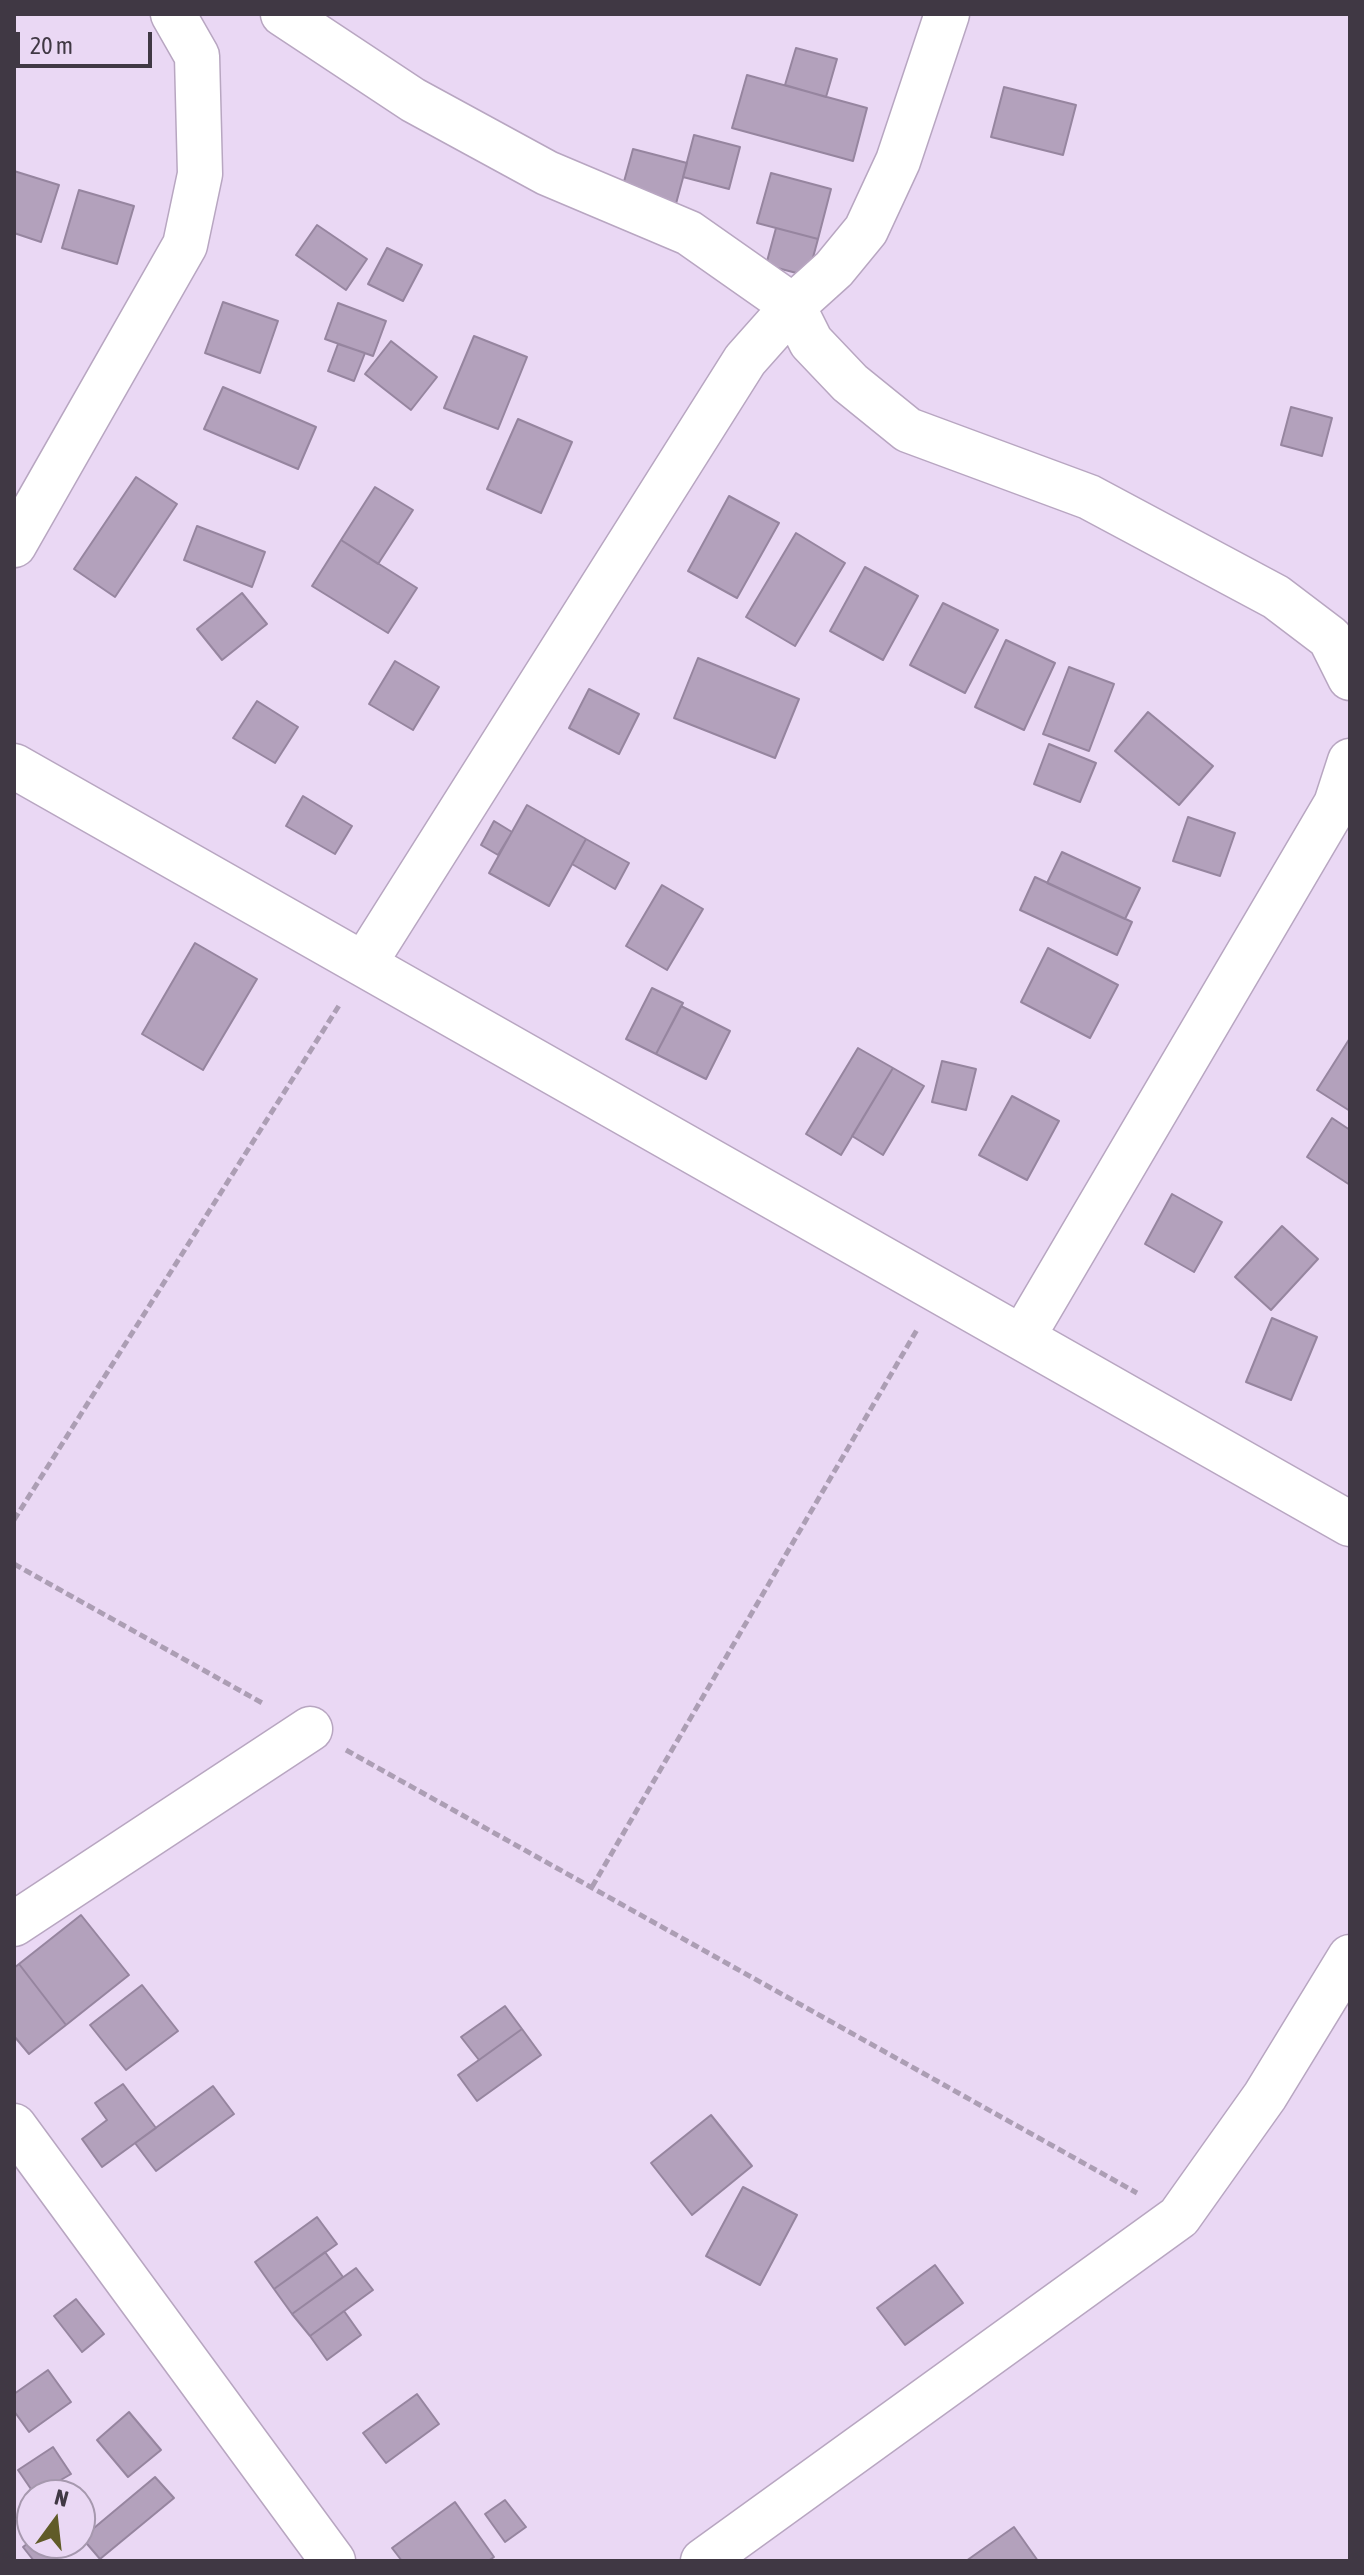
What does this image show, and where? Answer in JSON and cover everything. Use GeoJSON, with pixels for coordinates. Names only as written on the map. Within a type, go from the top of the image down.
{"type":"FeatureCollection","features":[{"type":"Feature","properties":{"kind":"street"},"geometry":{"type":"LineString","coordinates":[[14,545],[185,245],[200,174],[197,56],[173,14]]}},
{"type":"Feature","properties":{"kind":"street"},"geometry":{"type":"LineString","coordinates":[[283,14],[413,100],[547,173],[689,233],[793,306],[811,342],[850,383],[908,430],[1089,497],[1276,597],[1330,638],[1350,678]]}},
{"type":"Feature","properties":{"kind":"street"},"geometry":{"type":"LineString","coordinates":[[364,964],[745,360],[793,306],[834,269],[866,230],[898,161],[947,14]]}},
{"type":"Feature","properties":{"kind":"street"},"geometry":{"type":"LineString","coordinates":[[1022,1338],[1336,804],[1350,761]]}},
{"type":"Feature","properties":{"kind":"street"},"geometry":{"type":"LineString","coordinates":[[14,766],[1350,1524]]}},
{"type":"Feature","properties":{"kind":"street"},"geometry":{"type":"LineString","coordinates":[[14,1924],[310,1729]]}},
{"type":"Feature","properties":{"kind":"street"},"geometry":{"type":"LineString","coordinates":[[703,2561],[1179,2217],[1265,2096],[1350,1957]]}},
{"type":"Feature","properties":{"kind":"street"},"geometry":{"type":"LineString","coordinates":[[14,2126],[333,2561]]}},
{"type":"Feature","properties":{"kind":"path"},"geometry":{"type":"LineString","coordinates":[[14,1520],[364,964]]}},
{"type":"Feature","properties":{"kind":"path"},"geometry":{"type":"LineString","coordinates":[[592,1887],[940,1291]]}},
{"type":"Feature","properties":{"kind":"path"},"geometry":{"type":"LineString","coordinates":[[14,1564],[1179,2217]]}},
{"type":"Feature","properties":{"kind":"building"},"geometry":{"type":"Polygon","coordinates":[[[796,48],[837,59],[826,97],[785,85],[796,48]]]}},
{"type":"Feature","properties":{"kind":"building"},"geometry":{"type":"Polygon","coordinates":[[[747,75],[867,108],[853,161],[732,128],[747,75]]]}},
{"type":"Feature","properties":{"kind":"building"},"geometry":{"type":"Polygon","coordinates":[[[1004,87],[1076,105],[1063,155],[991,137],[1004,87]]]}},
{"type":"Feature","properties":{"kind":"building"},"geometry":{"type":"Polygon","coordinates":[[[694,135],[740,147],[729,189],[683,177],[694,135]]]}},
{"type":"Feature","properties":{"kind":"building"},"geometry":{"type":"Polygon","coordinates":[[[633,149],[687,163],[674,211],[620,196],[633,149]]]}},
{"type":"Feature","properties":{"kind":"building"},"geometry":{"type":"Polygon","coordinates":[[[14,171],[59,185],[41,242],[14,233],[14,171]]]}},
{"type":"Feature","properties":{"kind":"building"},"geometry":{"type":"Polygon","coordinates":[[[771,173],[831,189],[818,239],[757,223],[771,173]]]}},
{"type":"Feature","properties":{"kind":"building"},"geometry":{"type":"Polygon","coordinates":[[[79,190],[134,206],[117,264],[62,248],[79,190]]]}},
{"type":"Feature","properties":{"kind":"building"},"geometry":{"type":"Polygon","coordinates":[[[317,225],[367,259],[346,290],[296,255],[317,225]]]}},
{"type":"Feature","properties":{"kind":"building"},"geometry":{"type":"Polygon","coordinates":[[[776,228],[818,239],[808,276],[766,265],[776,228]]]}},
{"type":"Feature","properties":{"kind":"building"},"geometry":{"type":"Polygon","coordinates":[[[387,248],[422,265],[403,301],[368,284],[387,248]]]}},
{"type":"Feature","properties":{"kind":"building"},"geometry":{"type":"Polygon","coordinates":[[[223,302],[278,321],[260,373],[205,353],[223,302]]]}},
{"type":"Feature","properties":{"kind":"building"},"geometry":{"type":"Polygon","coordinates":[[[338,303],[386,321],[373,356],[325,339],[338,303]]]}},
{"type":"Feature","properties":{"kind":"building"},"geometry":{"type":"Polygon","coordinates":[[[474,336],[527,357],[498,429],[444,408],[474,336]]]}},
{"type":"Feature","properties":{"kind":"building"},"geometry":{"type":"Polygon","coordinates":[[[391,341],[437,377],[411,410],[365,374],[391,341]]]}},
{"type":"Feature","properties":{"kind":"building"},"geometry":{"type":"Polygon","coordinates":[[[338,344],[365,353],[354,381],[328,371],[338,344]]]}},
{"type":"Feature","properties":{"kind":"building"},"geometry":{"type":"Polygon","coordinates":[[[223,387],[316,427],[298,469],[204,429],[223,387]]]}},
{"type":"Feature","properties":{"kind":"building"},"geometry":{"type":"Polygon","coordinates":[[[1291,407],[1332,418],[1322,456],[1281,445],[1291,407]]]}},
{"type":"Feature","properties":{"kind":"building"},"geometry":{"type":"Polygon","coordinates":[[[518,419],[572,442],[541,513],[487,489],[518,419]]]}},
{"type":"Feature","properties":{"kind":"building"},"geometry":{"type":"Polygon","coordinates":[[[136,477],[177,504],[115,597],[74,569],[136,477]]]}},
{"type":"Feature","properties":{"kind":"building"},"geometry":{"type":"Polygon","coordinates":[[[375,487],[413,510],[378,564],[341,540],[375,487]]]}},
{"type":"Feature","properties":{"kind":"building"},"geometry":{"type":"Polygon","coordinates":[[[729,496],[779,523],[737,598],[688,571],[729,496]]]}},
{"type":"Feature","properties":{"kind":"building"},"geometry":{"type":"Polygon","coordinates":[[[197,526],[265,552],[252,587],[184,560],[197,526]]]}},
{"type":"Feature","properties":{"kind":"building"},"geometry":{"type":"Polygon","coordinates":[[[796,533],[845,563],[795,646],[746,617],[796,533]]]}},
{"type":"Feature","properties":{"kind":"building"},"geometry":{"type":"Polygon","coordinates":[[[341,540],[417,588],[388,633],[312,586],[341,540]]]}},
{"type":"Feature","properties":{"kind":"building"},"geometry":{"type":"Polygon","coordinates":[[[865,567],[918,596],[883,660],[830,631],[865,567]]]}},
{"type":"Feature","properties":{"kind":"building"},"geometry":{"type":"Polygon","coordinates":[[[242,593],[267,624],[222,660],[197,629],[242,593]]]}},
{"type":"Feature","properties":{"kind":"building"},"geometry":{"type":"Polygon","coordinates":[[[943,603],[998,630],[965,693],[910,665],[943,603]]]}},
{"type":"Feature","properties":{"kind":"building"},"geometry":{"type":"Polygon","coordinates":[[[1006,640],[1055,663],[1024,730],[975,707],[1006,640]]]}},
{"type":"Feature","properties":{"kind":"building"},"geometry":{"type":"Polygon","coordinates":[[[698,658],[799,699],[775,758],[674,718],[698,658]]]}},
{"type":"Feature","properties":{"kind":"building"},"geometry":{"type":"Polygon","coordinates":[[[395,661],[439,687],[413,730],[369,704],[395,661]]]}},
{"type":"Feature","properties":{"kind":"building"},"geometry":{"type":"Polygon","coordinates":[[[1069,667],[1114,684],[1089,751],[1043,734],[1069,667]]]}},
{"type":"Feature","properties":{"kind":"building"},"geometry":{"type":"Polygon","coordinates":[[[589,689],[639,714],[619,754],[569,728],[589,689]]]}},
{"type":"Feature","properties":{"kind":"building"},"geometry":{"type":"Polygon","coordinates":[[[257,701],[298,727],[275,763],[233,738],[257,701]]]}},
{"type":"Feature","properties":{"kind":"building"},"geometry":{"type":"Polygon","coordinates":[[[1148,712],[1213,766],[1179,805],[1115,751],[1148,712]]]}},
{"type":"Feature","properties":{"kind":"building"},"geometry":{"type":"Polygon","coordinates":[[[1049,744],[1096,763],[1080,802],[1034,784],[1049,744]]]}},
{"type":"Feature","properties":{"kind":"building"},"geometry":{"type":"Polygon","coordinates":[[[303,796],[352,826],[335,854],[286,826],[303,796]]]}},
{"type":"Feature","properties":{"kind":"building"},"geometry":{"type":"Polygon","coordinates":[[[527,805],[586,839],[549,906],[489,873],[527,805]]]}},
{"type":"Feature","properties":{"kind":"building"},"geometry":{"type":"Polygon","coordinates":[[[1188,817],[1235,833],[1220,876],[1173,861],[1188,817]]]}},
{"type":"Feature","properties":{"kind":"building"},"geometry":{"type":"Polygon","coordinates":[[[494,821],[512,832],[498,855],[481,845],[494,821]]]}},
{"type":"Feature","properties":{"kind":"building"},"geometry":{"type":"Polygon","coordinates":[[[586,839],[629,863],[615,889],[572,864],[586,839]]]}},
{"type":"Feature","properties":{"kind":"building"},"geometry":{"type":"Polygon","coordinates":[[[1062,852],[1140,888],[1125,919],[1047,883],[1062,852]]]}},
{"type":"Feature","properties":{"kind":"building"},"geometry":{"type":"Polygon","coordinates":[[[1035,877],[1132,922],[1117,955],[1020,910],[1035,877]]]}},
{"type":"Feature","properties":{"kind":"building"},"geometry":{"type":"Polygon","coordinates":[[[662,885],[703,909],[667,970],[626,946],[662,885]]]}},
{"type":"Feature","properties":{"kind":"building"},"geometry":{"type":"Polygon","coordinates":[[[195,943],[257,979],[203,1070],[142,1034],[195,943]]]}},
{"type":"Feature","properties":{"kind":"building"},"geometry":{"type":"Polygon","coordinates":[[[1048,948],[1118,985],[1090,1038],[1021,1002],[1048,948]]]}},
{"type":"Feature","properties":{"kind":"building"},"geometry":{"type":"Polygon","coordinates":[[[652,988],[683,1003],[656,1054],[626,1039],[652,988]]]}},
{"type":"Feature","properties":{"kind":"building"},"geometry":{"type":"Polygon","coordinates":[[[681,1006],[730,1031],[706,1079],[656,1054],[681,1006]]]}},
{"type":"Feature","properties":{"kind":"building"},"geometry":{"type":"Polygon","coordinates":[[[1350,1038],[1350,1111],[1317,1090],[1350,1038]]]}},
{"type":"Feature","properties":{"kind":"building"},"geometry":{"type":"Polygon","coordinates":[[[858,1048],[893,1068],[841,1155],[806,1134],[858,1048]]]}},
{"type":"Feature","properties":{"kind":"building"},"geometry":{"type":"Polygon","coordinates":[[[942,1061],[976,1069],[966,1110],[932,1102],[942,1061]]]}},
{"type":"Feature","properties":{"kind":"building"},"geometry":{"type":"Polygon","coordinates":[[[893,1068],[924,1086],[883,1155],[852,1136],[893,1068]]]}},
{"type":"Feature","properties":{"kind":"building"},"geometry":{"type":"Polygon","coordinates":[[[1012,1096],[1059,1121],[1027,1180],[979,1155],[1012,1096]]]}},
{"type":"Feature","properties":{"kind":"building"},"geometry":{"type":"Polygon","coordinates":[[[1332,1118],[1350,1130],[1350,1185],[1307,1157],[1332,1118]]]}},
{"type":"Feature","properties":{"kind":"building"},"geometry":{"type":"Polygon","coordinates":[[[1172,1194],[1222,1222],[1194,1272],[1145,1244],[1172,1194]]]}},
{"type":"Feature","properties":{"kind":"building"},"geometry":{"type":"Polygon","coordinates":[[[1282,1226],[1318,1259],[1271,1310],[1235,1277],[1282,1226]]]}},
{"type":"Feature","properties":{"kind":"building"},"geometry":{"type":"Polygon","coordinates":[[[1272,1318],[1317,1337],[1291,1400],[1246,1382],[1272,1318]]]}},
{"type":"Feature","properties":{"kind":"building"},"geometry":{"type":"Polygon","coordinates":[[[81,1915],[129,1975],[66,2025],[19,1964],[81,1915]]]}},
{"type":"Feature","properties":{"kind":"building"},"geometry":{"type":"Polygon","coordinates":[[[19,1964],[66,2025],[29,2054],[14,2036],[14,1968],[19,1964]]]}},
{"type":"Feature","properties":{"kind":"building"},"geometry":{"type":"Polygon","coordinates":[[[142,1985],[178,2031],[126,2070],[90,2025],[142,1985]]]}},
{"type":"Feature","properties":{"kind":"building"},"geometry":{"type":"Polygon","coordinates":[[[505,2006],[522,2029],[479,2060],[461,2037],[505,2006]]]}},
{"type":"Feature","properties":{"kind":"building"},"geometry":{"type":"Polygon","coordinates":[[[522,2029],[541,2055],[477,2101],[458,2075],[522,2029]]]}},
{"type":"Feature","properties":{"kind":"building"},"geometry":{"type":"Polygon","coordinates":[[[123,2084],[156,2128],[102,2167],[82,2139],[107,2120],[95,2103],[123,2084]]]}},
{"type":"Feature","properties":{"kind":"building"},"geometry":{"type":"Polygon","coordinates":[[[213,2086],[234,2114],[156,2171],[135,2143],[213,2086]]]}},
{"type":"Feature","properties":{"kind":"building"},"geometry":{"type":"Polygon","coordinates":[[[711,2115],[752,2166],[692,2215],[651,2163],[711,2115]]]}},
{"type":"Feature","properties":{"kind":"building"},"geometry":{"type":"Polygon","coordinates":[[[743,2187],[797,2215],[760,2285],[706,2256],[743,2187]]]}},
{"type":"Feature","properties":{"kind":"building"},"geometry":{"type":"Polygon","coordinates":[[[317,2217],[337,2244],[274,2289],[255,2262],[317,2217]]]}},
{"type":"Feature","properties":{"kind":"building"},"geometry":{"type":"Polygon","coordinates":[[[325,2252],[343,2277],[292,2314],[274,2289],[325,2252]]]}},
{"type":"Feature","properties":{"kind":"building"},"geometry":{"type":"Polygon","coordinates":[[[935,2265],[963,2303],[905,2345],[877,2308],[935,2265]]]}},
{"type":"Feature","properties":{"kind":"building"},"geometry":{"type":"Polygon","coordinates":[[[356,2268],[373,2290],[310,2336],[292,2314],[356,2268]]]}},
{"type":"Feature","properties":{"kind":"building"},"geometry":{"type":"Polygon","coordinates":[[[76,2299],[104,2334],[82,2352],[54,2316],[76,2299]]]}},
{"type":"Feature","properties":{"kind":"building"},"geometry":{"type":"Polygon","coordinates":[[[344,2311],[361,2335],[327,2360],[310,2336],[344,2311]]]}},
{"type":"Feature","properties":{"kind":"building"},"geometry":{"type":"Polygon","coordinates":[[[48,2370],[71,2402],[29,2432],[14,2411],[14,2394],[48,2370]]]}},
{"type":"Feature","properties":{"kind":"building"},"geometry":{"type":"Polygon","coordinates":[[[417,2394],[439,2424],[386,2463],[363,2433],[417,2394]]]}},
{"type":"Feature","properties":{"kind":"building"},"geometry":{"type":"Polygon","coordinates":[[[129,2412],[161,2450],[128,2477],[97,2440],[129,2412]]]}},
{"type":"Feature","properties":{"kind":"building"},"geometry":{"type":"Polygon","coordinates":[[[53,2447],[71,2474],[62,2479],[24,2479],[18,2470],[53,2447]]]}},
{"type":"Feature","properties":{"kind":"building"},"geometry":{"type":"Polygon","coordinates":[[[155,2477],[174,2498],[100,2559],[96,2554],[96,2526],[155,2477]]]}},
{"type":"Feature","properties":{"kind":"building"},"geometry":{"type":"Polygon","coordinates":[[[505,2500],[526,2527],[505,2542],[485,2514],[505,2500]]]}},
{"type":"Feature","properties":{"kind":"building"},"geometry":{"type":"Polygon","coordinates":[[[455,2502],[494,2557],[488,2561],[402,2561],[392,2548],[455,2502]]]}},
{"type":"Feature","properties":{"kind":"building"},"geometry":{"type":"Polygon","coordinates":[[[1014,2527],[1038,2561],[966,2561],[1014,2527]]]}},
{"type":"Feature","properties":{"kind":"building"},"geometry":{"type":"Polygon","coordinates":[[[32,2559],[56,2559],[53,2561],[32,2559]]]}}]}
